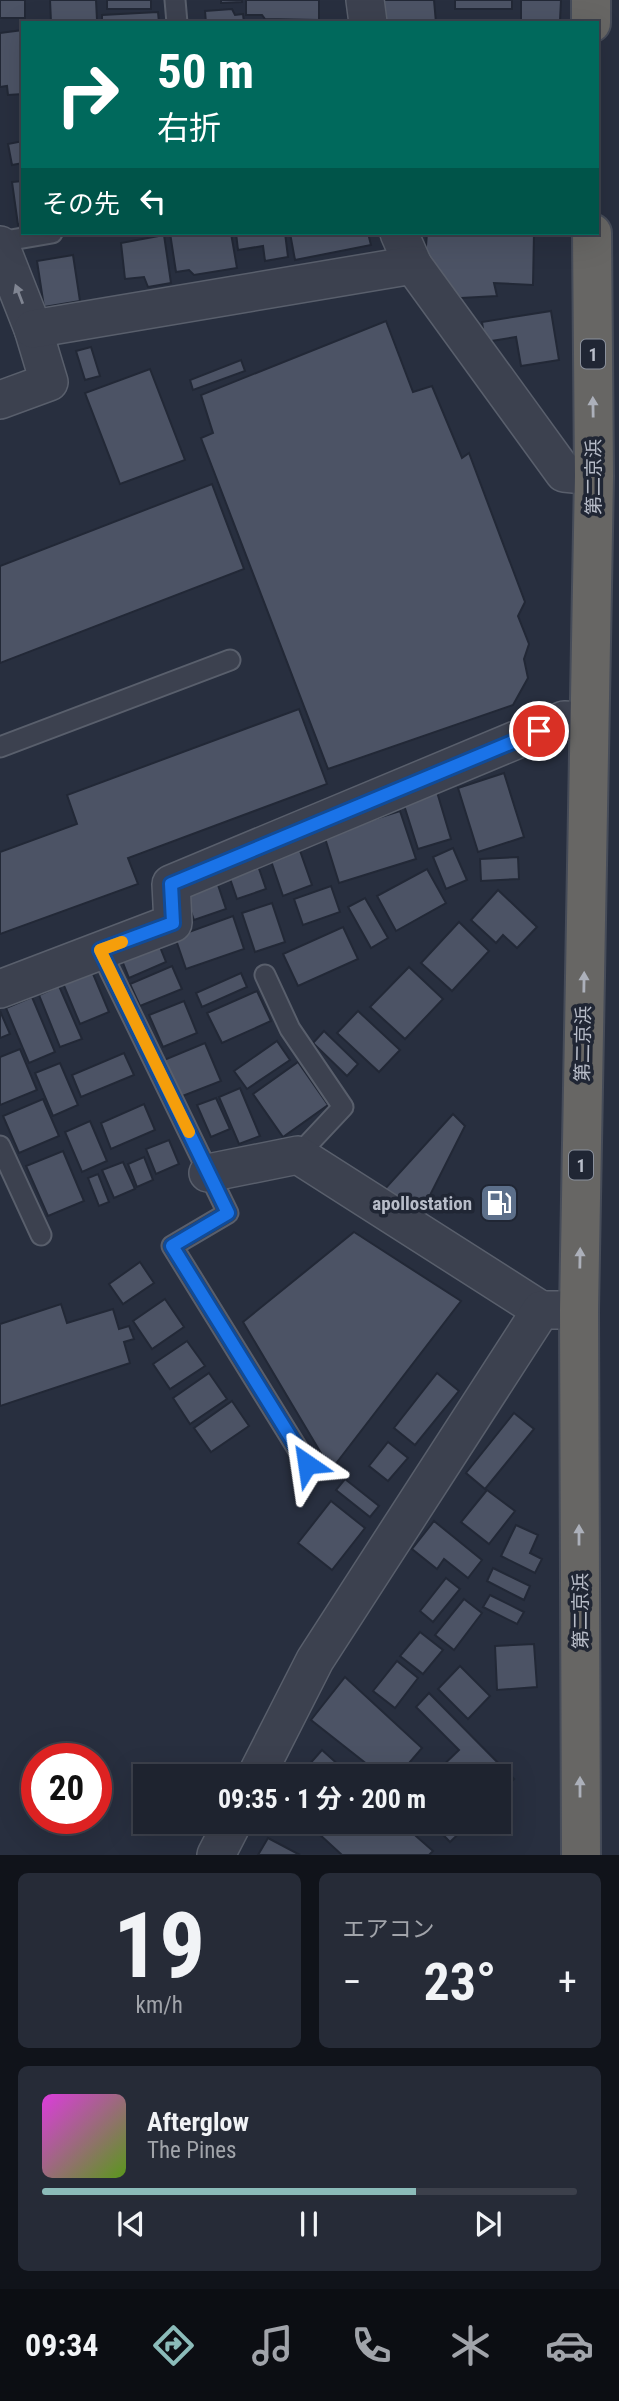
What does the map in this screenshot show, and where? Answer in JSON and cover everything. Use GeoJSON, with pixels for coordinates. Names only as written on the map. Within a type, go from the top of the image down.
{"type":"FeatureCollection","features":[{"type":"Feature","properties":{"kind":"highway"},"geometry":{"type":"LineString","coordinates":[[591,0],[591,21]]}},
{"type":"Feature","properties":{"kind":"highway","name":"第二京浜"},"geometry":{"type":"LineString","coordinates":[[580,1855],[579,1310],[594,476],[592,235]]}},
{"type":"Feature","properties":{"kind":"street"},"geometry":{"type":"LineString","coordinates":[[365,0],[368,21]]}},
{"type":"Feature","properties":{"kind":"street"},"geometry":{"type":"LineString","coordinates":[[0,243],[33,329],[49,382],[0,400]]}},
{"type":"Feature","properties":{"kind":"street"},"geometry":{"type":"LineString","coordinates":[[33,329],[406,249],[564,473],[594,476]]}},
{"type":"Feature","properties":{"kind":"street"},"geometry":{"type":"LineString","coordinates":[[0,989],[173,923],[171,884],[564,720],[588,721]]}},
{"type":"Feature","properties":{"kind":"street"},"geometry":{"type":"LineString","coordinates":[[208,1173],[298,1154],[541,1310],[579,1310]]}},
{"type":"Feature","properties":{"kind":"street"},"geometry":{"type":"LineString","coordinates":[[262,1764],[315,1660],[541,1310]]}},
{"type":"Feature","properties":{"kind":"street"},"geometry":{"type":"LineString","coordinates":[[216,1855],[227,1834]]}},
{"type":"Feature","properties":{"kind":"lane"},"geometry":{"type":"LineString","coordinates":[[175,0],[177,21]]}},
{"type":"Feature","properties":{"kind":"lane"},"geometry":{"type":"LineString","coordinates":[[0,243],[42,235]]}},
{"type":"Feature","properties":{"kind":"lane"},"geometry":{"type":"LineString","coordinates":[[0,747],[230,660]]}},
{"type":"Feature","properties":{"kind":"lane"},"geometry":{"type":"LineString","coordinates":[[100,950],[228,1213],[172,1246],[307,1464]]}},
{"type":"Feature","properties":{"kind":"lane"},"geometry":{"type":"LineString","coordinates":[[265,975],[290,1029],[343,1107],[298,1154]]}},
{"type":"Feature","properties":{"kind":"lane"},"geometry":{"type":"LineString","coordinates":[[0,1146],[41,1235]]}},
{"type":"Feature","properties":{"kind":"building"},"geometry":{"type":"Polygon","coordinates":[[[0,0],[25,0],[25,18],[0,18],[0,0]]]}},
{"type":"Feature","properties":{"kind":"building"},"geometry":{"type":"Polygon","coordinates":[[[50,0],[96,0],[97,20],[51,21],[50,0]]]}},
{"type":"Feature","properties":{"kind":"building"},"geometry":{"type":"Polygon","coordinates":[[[107,0],[151,0],[151,9],[107,9],[107,0]]]}},
{"type":"Feature","properties":{"kind":"building"},"geometry":{"type":"Polygon","coordinates":[[[221,0],[242,0],[242,2],[221,3],[221,0]]]}},
{"type":"Feature","properties":{"kind":"building"},"geometry":{"type":"Polygon","coordinates":[[[246,0],[319,0],[319,20],[265,19],[262,15],[246,15],[246,0]]]}},
{"type":"Feature","properties":{"kind":"building"},"geometry":{"type":"Polygon","coordinates":[[[378,0],[434,0],[436,21],[380,21],[378,0]]]}},
{"type":"Feature","properties":{"kind":"building"},"geometry":{"type":"Polygon","coordinates":[[[455,0],[512,0],[512,9],[455,9],[455,0]]]}},
{"type":"Feature","properties":{"kind":"building"},"geometry":{"type":"Polygon","coordinates":[[[521,0],[561,0],[560,21],[521,20],[521,0]]]}},
{"type":"Feature","properties":{"kind":"building"},"geometry":{"type":"Polygon","coordinates":[[[232,9],[235,15],[243,14],[244,21],[206,21],[205,11],[232,9]]]}},
{"type":"Feature","properties":{"kind":"building"},"geometry":{"type":"Polygon","coordinates":[[[158,12],[159,21],[102,21],[102,15],[158,12]]]}},
{"type":"Feature","properties":{"kind":"building"},"geometry":{"type":"Polygon","coordinates":[[[21,30],[21,94],[8,95],[7,86],[0,87],[0,33],[21,30]]]}},
{"type":"Feature","properties":{"kind":"building"},"geometry":{"type":"Polygon","coordinates":[[[21,141],[21,163],[12,165],[8,144],[21,141]]]}},
{"type":"Feature","properties":{"kind":"building"},"geometry":{"type":"Polygon","coordinates":[[[21,181],[21,224],[18,225],[12,182],[21,181]]]}},
{"type":"Feature","properties":{"kind":"building"},"geometry":{"type":"Polygon","coordinates":[[[164,235],[171,283],[148,287],[144,277],[125,279],[121,243],[164,235]]]}},
{"type":"Feature","properties":{"kind":"building"},"geometry":{"type":"Polygon","coordinates":[[[170,235],[231,235],[237,268],[194,275],[189,270],[176,272],[170,235]]]}},
{"type":"Feature","properties":{"kind":"building"},"geometry":{"type":"Polygon","coordinates":[[[236,235],[285,235],[288,257],[265,261],[263,246],[238,250],[236,235]]]}},
{"type":"Feature","properties":{"kind":"building"},"geometry":{"type":"Polygon","coordinates":[[[290,235],[368,235],[371,245],[295,260],[290,235]]]}},
{"type":"Feature","properties":{"kind":"building"},"geometry":{"type":"Polygon","coordinates":[[[427,235],[534,235],[533,285],[494,283],[497,296],[461,298],[446,289],[425,259],[427,235]]]}},
{"type":"Feature","properties":{"kind":"building"},"geometry":{"type":"Polygon","coordinates":[[[73,255],[80,301],[44,307],[37,261],[73,255]]]}},
{"type":"Feature","properties":{"kind":"building"},"geometry":{"type":"Polygon","coordinates":[[[551,311],[559,360],[521,366],[516,337],[485,342],[482,322],[551,311]]]}},
{"type":"Feature","properties":{"kind":"building"},"geometry":{"type":"Polygon","coordinates":[[[386,321],[413,392],[432,386],[462,458],[469,453],[525,602],[518,616],[529,644],[524,659],[528,678],[513,705],[328,769],[201,438],[213,433],[201,395],[386,321]]]}},
{"type":"Feature","properties":{"kind":"building"},"geometry":{"type":"Polygon","coordinates":[[[91,347],[100,376],[85,380],[76,351],[91,347]]]}},
{"type":"Feature","properties":{"kind":"building"},"geometry":{"type":"Polygon","coordinates":[[[241,360],[245,371],[193,390],[190,380],[241,360]]]}},
{"type":"Feature","properties":{"kind":"building"},"geometry":{"type":"Polygon","coordinates":[[[150,369],[185,460],[120,484],[85,393],[150,369]]]}},
{"type":"Feature","properties":{"kind":"building"},"geometry":{"type":"Polygon","coordinates":[[[212,484],[244,569],[0,663],[0,566],[212,484]]]}},
{"type":"Feature","properties":{"kind":"building"},"geometry":{"type":"Polygon","coordinates":[[[299,709],[327,784],[128,858],[138,884],[0,934],[0,852],[77,824],[67,795],[299,709]]]}},
{"type":"Feature","properties":{"kind":"building"},"geometry":{"type":"Polygon","coordinates":[[[504,773],[524,837],[478,852],[458,788],[504,773]]]}},
{"type":"Feature","properties":{"kind":"building"},"geometry":{"type":"Polygon","coordinates":[[[437,792],[451,839],[418,849],[403,802],[437,792]]]}},
{"type":"Feature","properties":{"kind":"building"},"geometry":{"type":"Polygon","coordinates":[[[400,811],[416,859],[339,883],[324,835],[400,811]]]}},
{"type":"Feature","properties":{"kind":"building"},"geometry":{"type":"Polygon","coordinates":[[[299,848],[312,885],[283,896],[270,858],[299,848]]]}},
{"type":"Feature","properties":{"kind":"building"},"geometry":{"type":"Polygon","coordinates":[[[453,848],[467,880],[446,889],[433,857],[453,848]]]}},
{"type":"Feature","properties":{"kind":"building"},"geometry":{"type":"Polygon","coordinates":[[[255,857],[266,889],[237,899],[226,867],[255,857]]]}},
{"type":"Feature","properties":{"kind":"building"},"geometry":{"type":"Polygon","coordinates":[[[518,857],[519,879],[481,881],[480,859],[518,857]]]}},
{"type":"Feature","properties":{"kind":"building"},"geometry":{"type":"Polygon","coordinates":[[[427,869],[446,903],[396,931],[377,896],[427,869]]]}},
{"type":"Feature","properties":{"kind":"building"},"geometry":{"type":"Polygon","coordinates":[[[214,873],[226,909],[194,920],[181,884],[214,873]]]}},
{"type":"Feature","properties":{"kind":"building"},"geometry":{"type":"Polygon","coordinates":[[[331,886],[340,912],[303,925],[294,899],[331,886]]]}},
{"type":"Feature","properties":{"kind":"building"},"geometry":{"type":"Polygon","coordinates":[[[498,890],[537,927],[517,948],[503,935],[496,943],[471,920],[498,890]]]}},
{"type":"Feature","properties":{"kind":"building"},"geometry":{"type":"Polygon","coordinates":[[[365,898],[388,938],[371,948],[348,907],[365,898]]]}},
{"type":"Feature","properties":{"kind":"building"},"geometry":{"type":"Polygon","coordinates":[[[272,903],[285,942],[255,952],[242,913],[272,903]]]}},
{"type":"Feature","properties":{"kind":"building"},"geometry":{"type":"Polygon","coordinates":[[[233,916],[244,949],[186,969],[175,937],[233,916]]]}},
{"type":"Feature","properties":{"kind":"building"},"geometry":{"type":"Polygon","coordinates":[[[459,922],[489,951],[452,991],[421,963],[459,922]]]}},
{"type":"Feature","properties":{"kind":"building"},"geometry":{"type":"Polygon","coordinates":[[[343,927],[358,959],[298,986],[283,954],[343,927]]]}},
{"type":"Feature","properties":{"kind":"building"},"geometry":{"type":"Polygon","coordinates":[[[158,942],[166,962],[129,978],[121,958],[158,942]]]}},
{"type":"Feature","properties":{"kind":"building"},"geometry":{"type":"Polygon","coordinates":[[[172,966],[182,989],[140,1006],[130,984],[172,966]]]}},
{"type":"Feature","properties":{"kind":"building"},"geometry":{"type":"Polygon","coordinates":[[[409,967],[443,999],[405,1039],[370,1007],[409,967]]]}},
{"type":"Feature","properties":{"kind":"building"},"geometry":{"type":"Polygon","coordinates":[[[91,969],[109,1012],[80,1024],[62,981],[91,969]]]}},
{"type":"Feature","properties":{"kind":"building"},"geometry":{"type":"Polygon","coordinates":[[[241,973],[247,987],[202,1007],[196,993],[241,973]]]}},
{"type":"Feature","properties":{"kind":"building"},"geometry":{"type":"Polygon","coordinates":[[[59,986],[82,1039],[60,1047],[39,995],[59,986]]]}},
{"type":"Feature","properties":{"kind":"building"},"geometry":{"type":"Polygon","coordinates":[[[257,991],[271,1021],[222,1043],[207,1013],[257,991]]]}},
{"type":"Feature","properties":{"kind":"building"},"geometry":{"type":"Polygon","coordinates":[[[32,997],[55,1052],[29,1063],[6,1008],[32,997]]]}},
{"type":"Feature","properties":{"kind":"building"},"geometry":{"type":"Polygon","coordinates":[[[184,1001],[197,1033],[163,1047],[149,1015],[184,1001]]]}},
{"type":"Feature","properties":{"kind":"building"},"geometry":{"type":"Polygon","coordinates":[[[0,1011],[10,1034],[0,1038],[0,1011]]]}},
{"type":"Feature","properties":{"kind":"building"},"geometry":{"type":"Polygon","coordinates":[[[358,1011],[400,1050],[379,1072],[337,1033],[358,1011]]]}},
{"type":"Feature","properties":{"kind":"building"},"geometry":{"type":"Polygon","coordinates":[[[324,1031],[358,1064],[347,1076],[313,1043],[324,1031]]]}},
{"type":"Feature","properties":{"kind":"building"},"geometry":{"type":"Polygon","coordinates":[[[277,1041],[290,1060],[247,1089],[234,1071],[277,1041]]]}},
{"type":"Feature","properties":{"kind":"building"},"geometry":{"type":"Polygon","coordinates":[[[205,1043],[221,1081],[180,1097],[164,1060],[205,1043]]]}},
{"type":"Feature","properties":{"kind":"building"},"geometry":{"type":"Polygon","coordinates":[[[20,1049],[37,1090],[0,1105],[0,1057],[20,1049]]]}},
{"type":"Feature","properties":{"kind":"building"},"geometry":{"type":"Polygon","coordinates":[[[124,1053],[134,1075],[81,1097],[72,1075],[124,1053]]]}},
{"type":"Feature","properties":{"kind":"building"},"geometry":{"type":"Polygon","coordinates":[[[298,1062],[328,1105],[283,1137],[253,1094],[298,1062]]]}},
{"type":"Feature","properties":{"kind":"building"},"geometry":{"type":"Polygon","coordinates":[[[60,1063],[78,1105],[53,1116],[35,1073],[60,1063]]]}},
{"type":"Feature","properties":{"kind":"building"},"geometry":{"type":"Polygon","coordinates":[[[240,1088],[260,1136],[239,1144],[219,1097],[240,1088]]]}},
{"type":"Feature","properties":{"kind":"building"},"geometry":{"type":"Polygon","coordinates":[[[216,1098],[230,1129],[211,1137],[197,1105],[216,1098]]]}},
{"type":"Feature","properties":{"kind":"building"},"geometry":{"type":"Polygon","coordinates":[[[43,1099],[59,1136],[19,1153],[3,1116],[43,1099]]]}},
{"type":"Feature","properties":{"kind":"building"},"geometry":{"type":"Polygon","coordinates":[[[144,1104],[155,1130],[111,1149],[101,1123],[144,1104]]]}},
{"type":"Feature","properties":{"kind":"building"},"geometry":{"type":"Polygon","coordinates":[[[453,1114],[465,1126],[420,1215],[383,1191],[453,1114]]]}},
{"type":"Feature","properties":{"kind":"building"},"geometry":{"type":"Polygon","coordinates":[[[90,1121],[107,1161],[82,1172],[65,1132],[90,1121]]]}},
{"type":"Feature","properties":{"kind":"building"},"geometry":{"type":"Polygon","coordinates":[[[169,1140],[179,1164],[156,1174],[146,1149],[169,1140]]]}},
{"type":"Feature","properties":{"kind":"building"},"geometry":{"type":"Polygon","coordinates":[[[63,1151],[84,1201],[48,1216],[26,1166],[63,1151]]]}},
{"type":"Feature","properties":{"kind":"building"},"geometry":{"type":"Polygon","coordinates":[[[144,1157],[153,1180],[137,1187],[128,1164],[144,1157]]]}},
{"type":"Feature","properties":{"kind":"building"},"geometry":{"type":"Polygon","coordinates":[[[123,1162],[135,1189],[114,1198],[102,1170],[123,1162]]]}},
{"type":"Feature","properties":{"kind":"building"},"geometry":{"type":"Polygon","coordinates":[[[98,1174],[109,1202],[99,1206],[88,1178],[98,1174]]]}},
{"type":"Feature","properties":{"kind":"building"},"geometry":{"type":"Polygon","coordinates":[[[354,1232],[461,1301],[331,1470],[243,1322],[354,1232]]]}},
{"type":"Feature","properties":{"kind":"building"},"geometry":{"type":"Polygon","coordinates":[[[140,1262],[154,1283],[123,1304],[109,1284],[140,1262]]]}},
{"type":"Feature","properties":{"kind":"building"},"geometry":{"type":"Polygon","coordinates":[[[165,1299],[184,1327],[152,1349],[133,1321],[165,1299]]]}},
{"type":"Feature","properties":{"kind":"building"},"geometry":{"type":"Polygon","coordinates":[[[61,1304],[67,1323],[113,1309],[119,1329],[129,1326],[134,1339],[124,1342],[130,1363],[0,1406],[0,1324],[61,1304]]]}},
{"type":"Feature","properties":{"kind":"building"},"geometry":{"type":"Polygon","coordinates":[[[187,1341],[205,1366],[170,1389],[153,1364],[187,1341]]]}},
{"type":"Feature","properties":{"kind":"building"},"geometry":{"type":"Polygon","coordinates":[[[209,1373],[227,1399],[190,1424],[173,1398],[209,1373]]]}},
{"type":"Feature","properties":{"kind":"building"},"geometry":{"type":"Polygon","coordinates":[[[437,1373],[459,1391],[415,1445],[394,1428],[437,1373]]]}},
{"type":"Feature","properties":{"kind":"building"},"geometry":{"type":"Polygon","coordinates":[[[232,1401],[249,1426],[211,1452],[194,1428],[232,1401]]]}},
{"type":"Feature","properties":{"kind":"building"},"geometry":{"type":"Polygon","coordinates":[[[514,1413],[534,1429],[485,1489],[466,1473],[514,1413]]]}},
{"type":"Feature","properties":{"kind":"building"},"geometry":{"type":"Polygon","coordinates":[[[388,1442],[408,1458],[388,1481],[369,1466],[388,1442]]]}},
{"type":"Feature","properties":{"kind":"building"},"geometry":{"type":"Polygon","coordinates":[[[345,1479],[379,1506],[370,1517],[336,1490],[345,1479]]]}},
{"type":"Feature","properties":{"kind":"building"},"geometry":{"type":"Polygon","coordinates":[[[487,1490],[515,1511],[489,1544],[461,1522],[487,1490]]]}},
{"type":"Feature","properties":{"kind":"building"},"geometry":{"type":"Polygon","coordinates":[[[331,1501],[365,1528],[332,1570],[298,1543],[331,1501]]]}},
{"type":"Feature","properties":{"kind":"building"},"geometry":{"type":"Polygon","coordinates":[[[434,1521],[482,1560],[468,1578],[444,1559],[437,1569],[412,1549],[434,1521]]]}},
{"type":"Feature","properties":{"kind":"building"},"geometry":{"type":"Polygon","coordinates":[[[516,1525],[538,1535],[530,1553],[542,1559],[535,1573],[501,1556],[516,1525]]]}},
{"type":"Feature","properties":{"kind":"building"},"geometry":{"type":"Polygon","coordinates":[[[493,1568],[530,1586],[524,1600],[487,1581],[493,1568]]]}},
{"type":"Feature","properties":{"kind":"building"},"geometry":{"type":"Polygon","coordinates":[[[446,1578],[460,1589],[433,1622],[420,1611],[446,1578]]]}},
{"type":"Feature","properties":{"kind":"building"},"geometry":{"type":"Polygon","coordinates":[[[490,1595],[524,1612],[517,1624],[483,1607],[490,1595]]]}},
{"type":"Feature","properties":{"kind":"building"},"geometry":{"type":"Polygon","coordinates":[[[464,1599],[482,1613],[454,1650],[435,1635],[464,1599]]]}},
{"type":"Feature","properties":{"kind":"building"},"geometry":{"type":"Polygon","coordinates":[[[420,1632],[443,1650],[423,1674],[400,1656],[420,1632]]]}},
{"type":"Feature","properties":{"kind":"building"},"geometry":{"type":"Polygon","coordinates":[[[534,1644],[537,1687],[497,1690],[495,1646],[534,1644]]]}},
{"type":"Feature","properties":{"kind":"building"},"geometry":{"type":"Polygon","coordinates":[[[397,1661],[418,1678],[395,1708],[373,1691],[397,1661]]]}},
{"type":"Feature","properties":{"kind":"building"},"geometry":{"type":"Polygon","coordinates":[[[460,1666],[490,1696],[468,1719],[438,1689],[460,1666]]]}},
{"type":"Feature","properties":{"kind":"building"},"geometry":{"type":"Polygon","coordinates":[[[345,1677],[422,1748],[408,1764],[367,1764],[311,1720],[345,1677]]]}},
{"type":"Feature","properties":{"kind":"building"},"geometry":{"type":"Polygon","coordinates":[[[429,1693],[499,1764],[444,1764],[459,1750],[416,1707],[429,1693]]]}},
{"type":"Feature","properties":{"kind":"building"},"geometry":{"type":"Polygon","coordinates":[[[322,1750],[338,1764],[310,1764],[322,1750]]]}},
{"type":"Feature","properties":{"kind":"building"},"geometry":{"type":"Polygon","coordinates":[[[319,1834],[414,1834],[433,1851],[429,1855],[342,1855],[319,1834]]]}},
{"type":"Feature","properties":{"kind":"building"},"geometry":{"type":"Polygon","coordinates":[[[442,1834],[458,1834],[450,1842],[442,1834]]]}},
{"type":"Feature","properties":{"kind":"building"},"geometry":{"type":"Polygon","coordinates":[[[268,1838],[300,1855],[258,1855],[268,1838]]]}},
{"type":"Feature","properties":{"kind":"slow traffic"},"geometry":{"type":"LineString","coordinates":[[122,942],[100,950],[189,1132]]}},
{"type":"Feature","properties":{"kind":"place","name":"apollostation"},"geometry":{"type":"Point","coordinates":[499,1203]}},
{"type":"Feature","properties":{"kind":"route"},"geometry":{"type":"LineString","coordinates":[[307,1464],[172,1246],[228,1213],[100,950],[173,923],[171,884],[539,731]]}}]}
